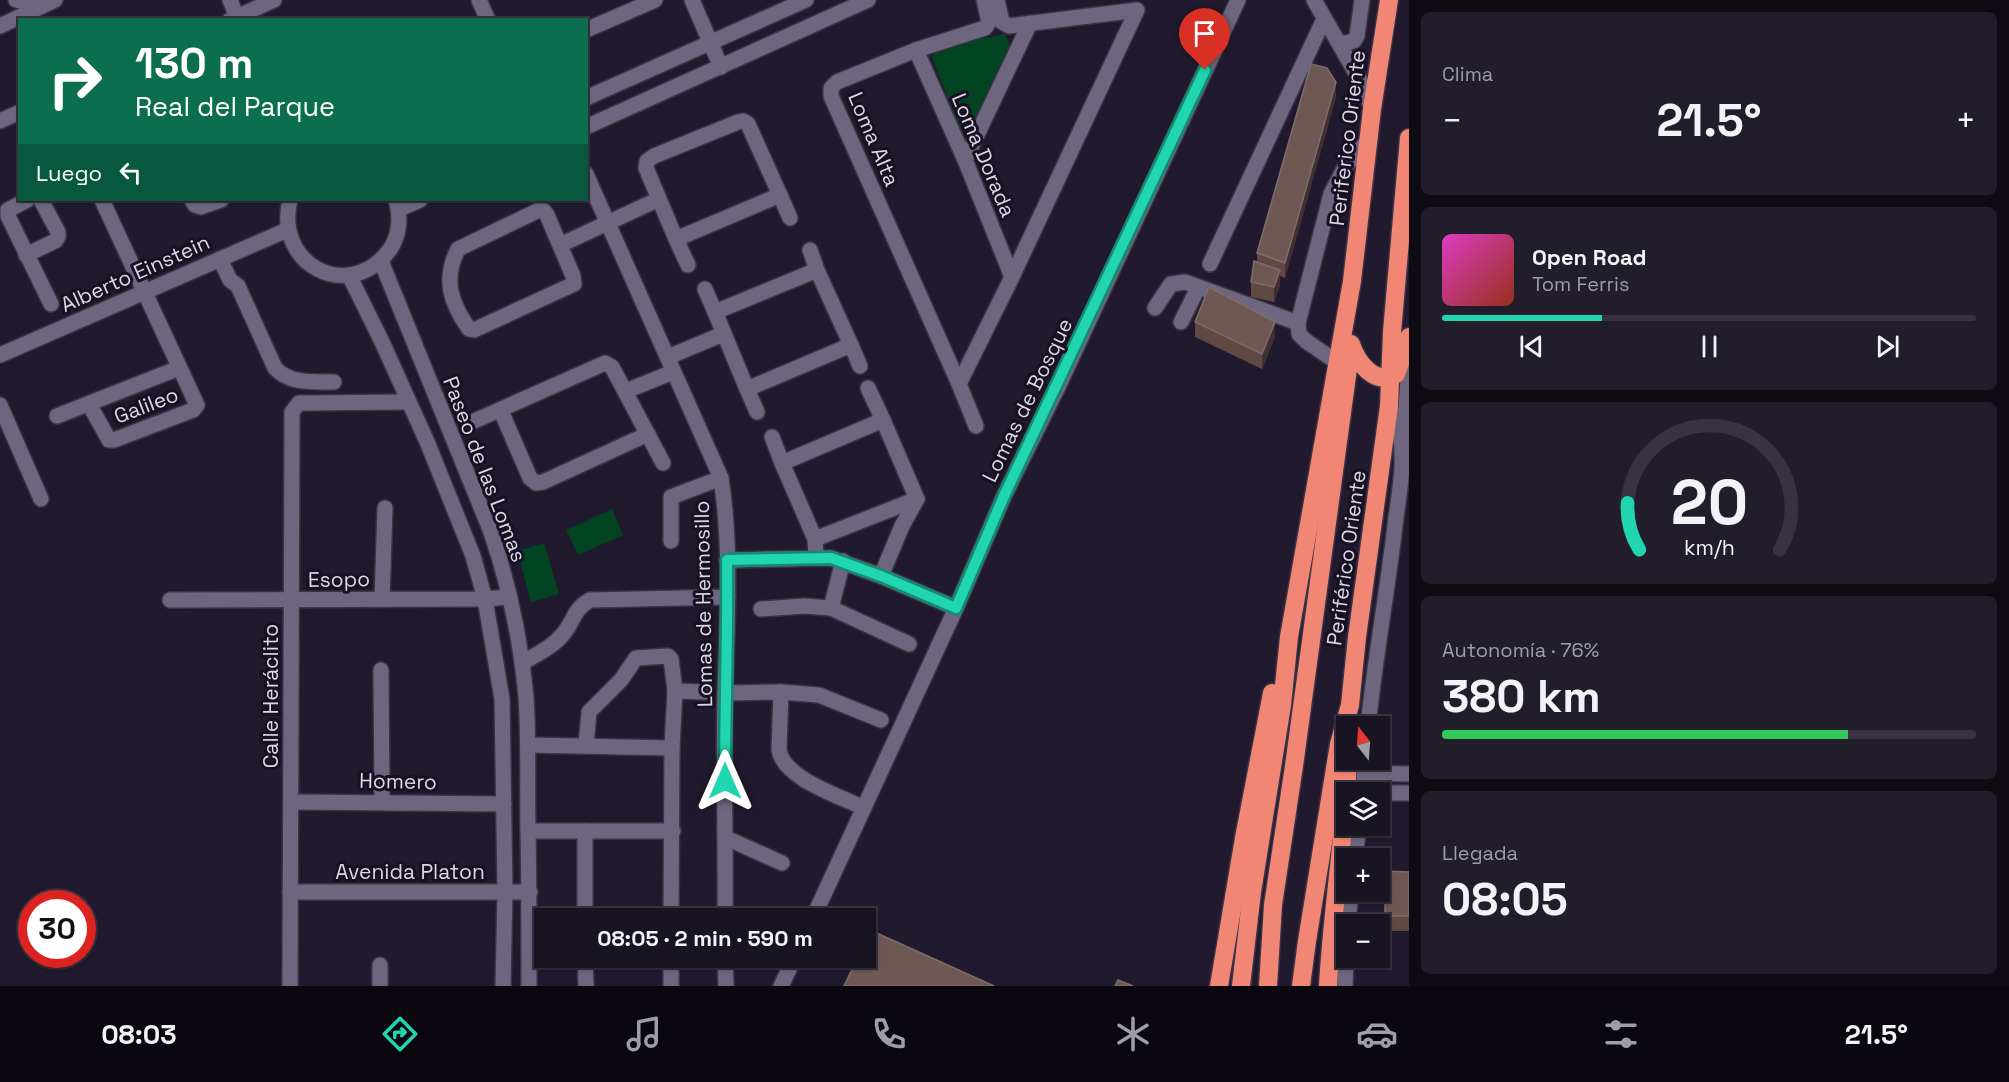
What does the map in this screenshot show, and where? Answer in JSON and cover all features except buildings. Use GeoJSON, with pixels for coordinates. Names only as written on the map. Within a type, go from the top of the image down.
{"type":"FeatureCollection","features":[{"type":"Feature","properties":{"kind":"highway","name":"Periferico Oriente"},"geometry":{"type":"LineString","coordinates":[[1352,281],[1372,109],[1389,0]]}},
{"type":"Feature","properties":{"kind":"highway","name":"Periférico Oriente"},"geometry":{"type":"LineString","coordinates":[[1302,983],[1340,744],[1350,705],[1357,637],[1389,406],[1392,332],[1409,138]]}},
{"type":"Feature","properties":{"kind":"highway","name":"Periférico Oriente"},"geometry":{"type":"LineString","coordinates":[[1241,986],[1252,892],[1282,705],[1289,637],[1338,363],[1346,344],[1352,281]]}},
{"type":"Feature","properties":{"kind":"highway"},"geometry":{"type":"LineString","coordinates":[[1346,344],[1365,369],[1375,376],[1391,377],[1396,374],[1409,337]]}},
{"type":"Feature","properties":{"kind":"highway"},"geometry":{"type":"LineString","coordinates":[[1268,986],[1273,905],[1341,433],[1346,344]]}},
{"type":"Feature","properties":{"kind":"highway"},"geometry":{"type":"LineString","coordinates":[[1219,986],[1267,721],[1281,654],[1289,637]]}},
{"type":"Feature","properties":{"kind":"highway"},"geometry":{"type":"LineString","coordinates":[[1349,716],[1350,705]]}},
{"type":"Feature","properties":{"kind":"highway"},"geometry":{"type":"LineString","coordinates":[[1328,986],[1331,927],[1347,770]]}},
{"type":"Feature","properties":{"kind":"street"},"geometry":{"type":"LineString","coordinates":[[16,0],[49,3]]}},
{"type":"Feature","properties":{"kind":"street"},"geometry":{"type":"LineString","coordinates":[[230,0],[235,18],[265,2],[268,18]]}},
{"type":"Feature","properties":{"kind":"street"},"geometry":{"type":"LineString","coordinates":[[480,0],[487,18]]}},
{"type":"Feature","properties":{"kind":"street"},"geometry":{"type":"LineString","coordinates":[[588,29],[655,0]]}},
{"type":"Feature","properties":{"kind":"street"},"geometry":{"type":"LineString","coordinates":[[692,0],[721,67]]}},
{"type":"Feature","properties":{"kind":"street"},"geometry":{"type":"LineString","coordinates":[[588,97],[710,44],[783,4],[806,0]]}},
{"type":"Feature","properties":{"kind":"street"},"geometry":{"type":"LineString","coordinates":[[588,126],[868,0]]}},
{"type":"Feature","properties":{"kind":"street","name":"Loma Alta"},"geometry":{"type":"LineString","coordinates":[[976,426],[831,96],[831,88],[837,82],[916,50],[985,28],[989,22],[984,0]]}},
{"type":"Feature","properties":{"kind":"street"},"geometry":{"type":"LineString","coordinates":[[997,0],[1004,25],[1030,23],[1139,5]]}},
{"type":"Feature","properties":{"kind":"street","name":"Lomas de Bosque"},"geometry":{"type":"LineString","coordinates":[[818,908],[956,608],[1004,496],[1238,0]]}},
{"type":"Feature","properties":{"kind":"street"},"geometry":{"type":"LineString","coordinates":[[1314,0],[1361,82],[1372,109]]}},
{"type":"Feature","properties":{"kind":"street"},"geometry":{"type":"LineString","coordinates":[[1340,44],[1354,41],[1357,36],[1362,0]]}},
{"type":"Feature","properties":{"kind":"street"},"geometry":{"type":"LineString","coordinates":[[0,26],[49,3]]}},
{"type":"Feature","properties":{"kind":"street"},"geometry":{"type":"LineString","coordinates":[[959,384],[1012,277],[1139,5]]}},
{"type":"Feature","properties":{"kind":"street"},"geometry":{"type":"LineString","coordinates":[[1210,264],[1324,19]]}},
{"type":"Feature","properties":{"kind":"street"},"geometry":{"type":"LineString","coordinates":[[965,160],[1030,23]]}},
{"type":"Feature","properties":{"kind":"street","name":"Loma Dorada"},"geometry":{"type":"LineString","coordinates":[[916,50],[965,160],[1012,277]]}},
{"type":"Feature","properties":{"kind":"street"},"geometry":{"type":"LineString","coordinates":[[0,121],[18,113]]}},
{"type":"Feature","properties":{"kind":"street"},"geometry":{"type":"LineString","coordinates":[[688,265],[646,168],[647,161],[685,143],[738,122],[743,121],[748,124],[790,218]]}},
{"type":"Feature","properties":{"kind":"street"},"geometry":{"type":"LineString","coordinates":[[1338,363],[1299,334],[1298,323],[1331,194],[1345,166],[1370,138]]}},
{"type":"Feature","properties":{"kind":"street","name":"Lomas de Hermosillo"},"geometry":{"type":"LineString","coordinates":[[588,179],[721,478],[726,509],[728,597],[725,693],[725,908]]}},
{"type":"Feature","properties":{"kind":"street"},"geometry":{"type":"LineString","coordinates":[[676,239],[780,195]]}},
{"type":"Feature","properties":{"kind":"street"},"geometry":{"type":"LineString","coordinates":[[560,245],[659,199]]}},
{"type":"Feature","properties":{"kind":"street"},"geometry":{"type":"LineString","coordinates":[[25,201],[8,210],[8,216],[51,304]]}},
{"type":"Feature","properties":{"kind":"street"},"geometry":{"type":"LineString","coordinates":[[26,255],[55,241],[58,237],[58,232],[42,201]]}},
{"type":"Feature","properties":{"kind":"street","name":"Galileo"},"geometry":{"type":"LineString","coordinates":[[89,404],[109,440],[193,410],[196,405],[102,201]]}},
{"type":"Feature","properties":{"kind":"street"},"geometry":{"type":"LineString","coordinates":[[193,201],[195,205],[201,207],[218,201]]}},
{"type":"Feature","properties":{"kind":"street"},"geometry":{"type":"LineString","coordinates":[[290,201],[286,214],[287,230],[295,249],[309,264],[328,274],[349,275],[360,273],[381,261],[393,246],[399,228],[397,204],[414,201]]}},
{"type":"Feature","properties":{"kind":"street"},"geometry":{"type":"LineString","coordinates":[[537,211],[543,211],[547,215],[560,245],[574,284],[474,330],[469,329],[449,286],[453,259],[458,249],[537,211]]}},
{"type":"Feature","properties":{"kind":"street"},"geometry":{"type":"LineString","coordinates":[[1401,223],[1409,250]]}},
{"type":"Feature","properties":{"kind":"street","name":"Alberto Einstein"},"geometry":{"type":"LineString","coordinates":[[0,355],[287,230]]}},
{"type":"Feature","properties":{"kind":"street"},"geometry":{"type":"LineString","coordinates":[[810,250],[860,366]]}},
{"type":"Feature","properties":{"kind":"street"},"geometry":{"type":"LineString","coordinates":[[225,257],[230,280],[238,286],[275,368],[281,375],[308,382],[334,382]]}},
{"type":"Feature","properties":{"kind":"street","name":"Paseo de las Lomas"},"geometry":{"type":"LineString","coordinates":[[381,261],[491,532],[499,557],[522,663],[528,745],[529,986]]}},
{"type":"Feature","properties":{"kind":"street"},"geometry":{"type":"LineString","coordinates":[[715,312],[817,270]]}},
{"type":"Feature","properties":{"kind":"street","name":"Paseo de las Lomas"},"geometry":{"type":"LineString","coordinates":[[349,275],[379,334],[418,423],[473,556],[485,599],[502,699],[505,891],[503,986]]}},
{"type":"Feature","properties":{"kind":"street"},"geometry":{"type":"LineString","coordinates":[[1155,308],[1171,284],[1181,281],[1298,323]]}},
{"type":"Feature","properties":{"kind":"street"},"geometry":{"type":"LineString","coordinates":[[1181,322],[1198,288]]}},
{"type":"Feature","properties":{"kind":"street"},"geometry":{"type":"LineString","coordinates":[[705,289],[757,412]]}},
{"type":"Feature","properties":{"kind":"street"},"geometry":{"type":"LineString","coordinates":[[626,392],[723,334]]}},
{"type":"Feature","properties":{"kind":"street"},"geometry":{"type":"LineString","coordinates":[[1306,341],[1346,344]]}},
{"type":"Feature","properties":{"kind":"street"},"geometry":{"type":"LineString","coordinates":[[747,389],[851,345]]}},
{"type":"Feature","properties":{"kind":"street"},"geometry":{"type":"LineString","coordinates":[[472,423],[605,363],[612,366],[663,463]]}},
{"type":"Feature","properties":{"kind":"street"},"geometry":{"type":"LineString","coordinates":[[1369,716],[1374,665],[1389,578],[1403,453],[1409,367]]}},
{"type":"Feature","properties":{"kind":"street","name":"Galileo"},"geometry":{"type":"LineString","coordinates":[[57,416],[179,368]]}},
{"type":"Feature","properties":{"kind":"street"},"geometry":{"type":"LineString","coordinates":[[868,388],[917,499]]}},
{"type":"Feature","properties":{"kind":"street","name":"Calle Heráclito"},"geometry":{"type":"LineString","coordinates":[[290,986],[292,412],[299,403],[304,402],[409,402]]}},
{"type":"Feature","properties":{"kind":"street"},"geometry":{"type":"LineString","coordinates":[[0,405],[41,499]]}},
{"type":"Feature","properties":{"kind":"street"},"geometry":{"type":"LineString","coordinates":[[1389,406],[1398,425],[1403,453]]}},
{"type":"Feature","properties":{"kind":"street"},"geometry":{"type":"LineString","coordinates":[[501,411],[530,478],[536,483],[543,482],[648,434]]}},
{"type":"Feature","properties":{"kind":"street"},"geometry":{"type":"LineString","coordinates":[[418,423],[442,412]]}},
{"type":"Feature","properties":{"kind":"street"},"geometry":{"type":"LineString","coordinates":[[782,463],[883,420]]}},
{"type":"Feature","properties":{"kind":"street"},"geometry":{"type":"LineString","coordinates":[[772,437],[815,539],[816,556]]}},
{"type":"Feature","properties":{"kind":"street"},"geometry":{"type":"LineString","coordinates":[[671,541],[671,497],[721,478]]}},
{"type":"Feature","properties":{"kind":"street"},"geometry":{"type":"LineString","coordinates":[[881,576],[902,526],[917,499]]}},
{"type":"Feature","properties":{"kind":"street"},"geometry":{"type":"LineString","coordinates":[[815,539],[917,499]]}},
{"type":"Feature","properties":{"kind":"street"},"geometry":{"type":"LineString","coordinates":[[382,599],[385,508]]}},
{"type":"Feature","properties":{"kind":"street"},"geometry":{"type":"LineString","coordinates":[[727,560],[816,556],[843,561],[956,608]]}},
{"type":"Feature","properties":{"kind":"street"},"geometry":{"type":"LineString","coordinates":[[831,608],[843,561]]}},
{"type":"Feature","properties":{"kind":"street","name":"Esopo"},"geometry":{"type":"LineString","coordinates":[[170,600],[508,597]]}},
{"type":"Feature","properties":{"kind":"street"},"geometry":{"type":"LineString","coordinates":[[522,663],[553,645],[565,632],[578,607],[590,600],[728,597]]}},
{"type":"Feature","properties":{"kind":"street"},"geometry":{"type":"LineString","coordinates":[[760,609],[804,606],[831,608],[909,644]]}},
{"type":"Feature","properties":{"kind":"street"},"geometry":{"type":"LineString","coordinates":[[586,746],[589,712],[621,680],[636,658],[668,656],[671,659],[675,691],[672,748],[671,908]]}},
{"type":"Feature","properties":{"kind":"street"},"geometry":{"type":"LineString","coordinates":[[381,670],[382,802]]}},
{"type":"Feature","properties":{"kind":"street"},"geometry":{"type":"LineString","coordinates":[[675,691],[705,692]]}},
{"type":"Feature","properties":{"kind":"street"},"geometry":{"type":"LineString","coordinates":[[781,692],[779,750],[784,764],[804,779],[864,808]]}},
{"type":"Feature","properties":{"kind":"street"},"geometry":{"type":"LineString","coordinates":[[725,693],[781,692],[819,695],[881,720]]}},
{"type":"Feature","properties":{"kind":"street"},"geometry":{"type":"LineString","coordinates":[[528,745],[672,748]]}},
{"type":"Feature","properties":{"kind":"street"},"geometry":{"type":"LineString","coordinates":[[1387,770],[1409,774]]}},
{"type":"Feature","properties":{"kind":"street"},"geometry":{"type":"LineString","coordinates":[[1390,793],[1409,793]]}},
{"type":"Feature","properties":{"kind":"street","name":"Homero"},"geometry":{"type":"LineString","coordinates":[[292,802],[504,804]]}},
{"type":"Feature","properties":{"kind":"street"},"geometry":{"type":"LineString","coordinates":[[528,831],[673,831]]}},
{"type":"Feature","properties":{"kind":"street"},"geometry":{"type":"LineString","coordinates":[[585,831],[585,908]]}},
{"type":"Feature","properties":{"kind":"street"},"geometry":{"type":"LineString","coordinates":[[726,837],[782,863]]}},
{"type":"Feature","properties":{"kind":"street","name":"Avenida Platon"},"geometry":{"type":"LineString","coordinates":[[290,892],[530,892]]}},
{"type":"Feature","properties":{"kind":"street"},"geometry":{"type":"LineString","coordinates":[[380,965],[380,986]]}},
{"type":"Feature","properties":{"kind":"street"},"geometry":{"type":"LineString","coordinates":[[585,968],[586,986]]}},
{"type":"Feature","properties":{"kind":"street"},"geometry":{"type":"LineString","coordinates":[[671,968],[671,986]]}},
{"type":"Feature","properties":{"kind":"street"},"geometry":{"type":"LineString","coordinates":[[725,968],[726,986]]}},
{"type":"Feature","properties":{"kind":"street"},"geometry":{"type":"LineString","coordinates":[[781,986],[788,968]]}},
{"type":"Feature","properties":{"kind":"street"},"geometry":{"type":"LineString","coordinates":[[1345,986],[1346,968]]}},
{"type":"Feature","properties":{"kind":"green space"},"geometry":{"type":"Polygon","coordinates":[[[1005,34],[1011,48],[974,131],[960,129],[932,57],[936,48],[1005,34]]]}},
{"type":"Feature","properties":{"kind":"green space"},"geometry":{"type":"Polygon","coordinates":[[[612,509],[623,535],[578,555],[566,530],[612,509]]]}},
{"type":"Feature","properties":{"kind":"green space"},"geometry":{"type":"Polygon","coordinates":[[[544,543],[559,594],[531,602],[517,551],[544,543]]]}},
{"type":"Feature","properties":{"kind":"route"},"geometry":{"type":"LineString","coordinates":[[725,781],[727,560],[816,556],[831,558],[881,576],[956,608],[1004,496],[1058,387],[1205,70]]}}]}
